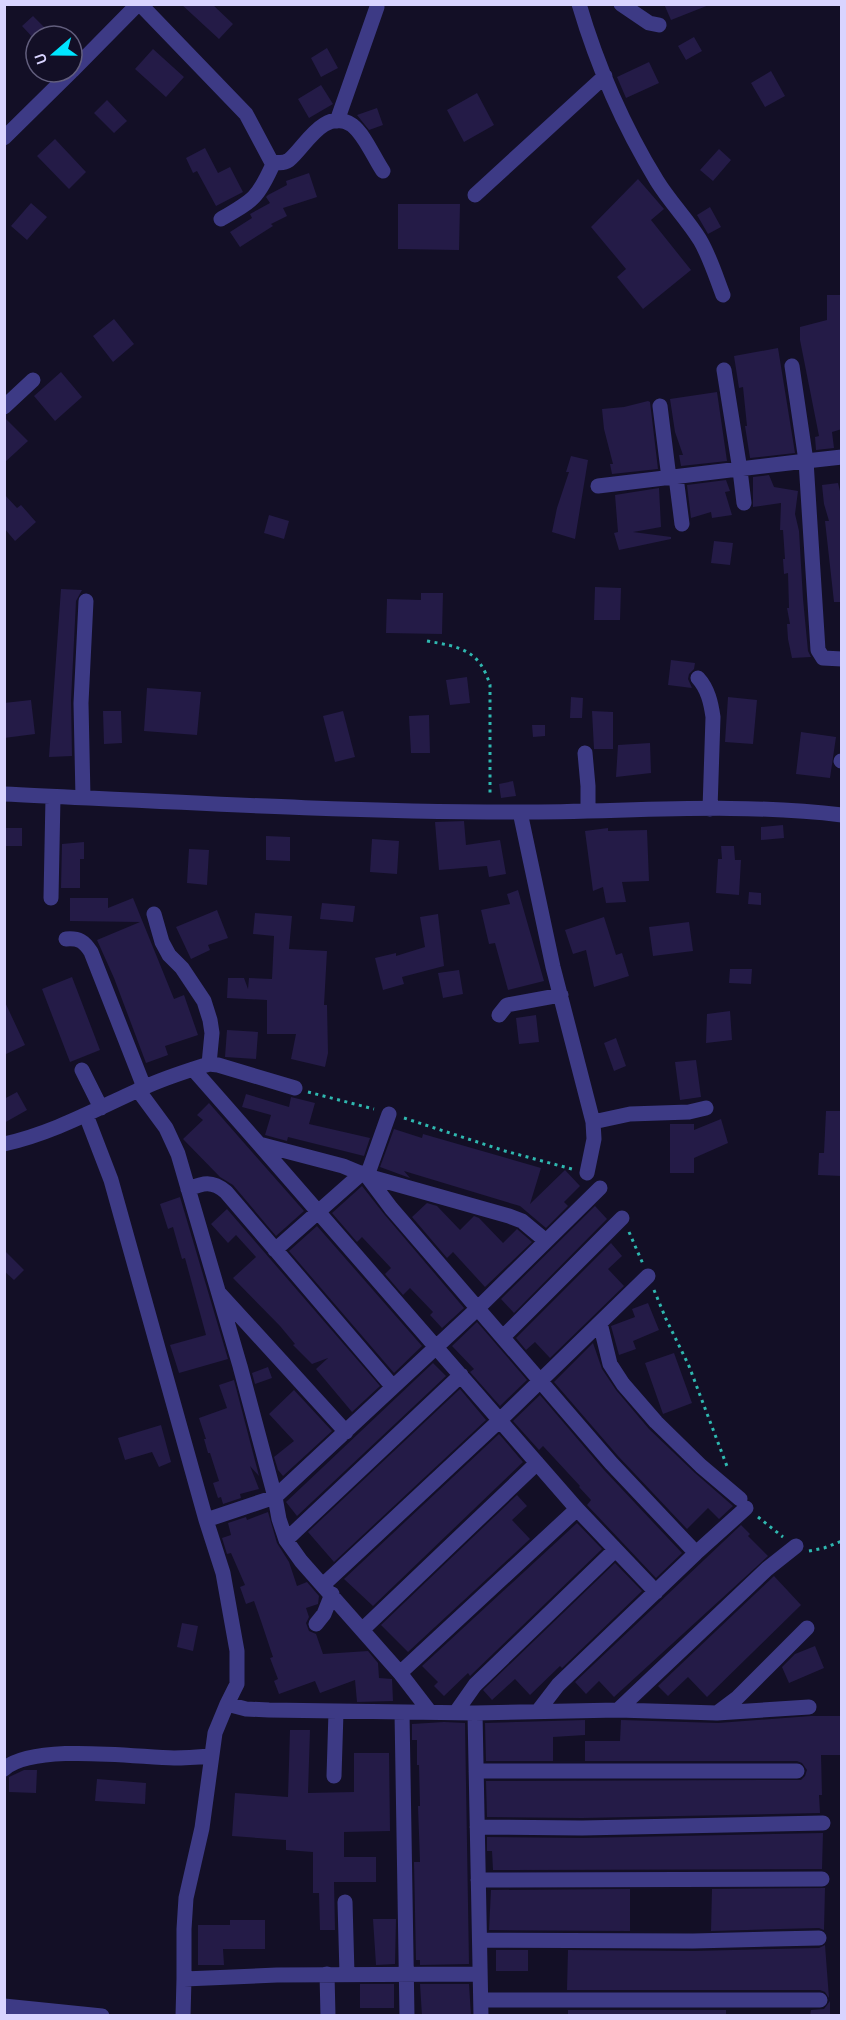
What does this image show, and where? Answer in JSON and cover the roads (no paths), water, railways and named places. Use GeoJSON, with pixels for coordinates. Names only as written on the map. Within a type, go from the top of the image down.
{"type":"FeatureCollection","features":[{"type":"Feature","properties":{"kind":"street"},"geometry":{"type":"LineString","coordinates":[[84,58],[139,4],[246,114],[265,151],[274,162]]}},
{"type":"Feature","properties":{"kind":"street"},"geometry":{"type":"LineString","coordinates":[[579,4],[605,76],[629,128],[657,181],[701,242],[713,266],[723,295]]}},
{"type":"Feature","properties":{"kind":"street"},"geometry":{"type":"LineString","coordinates":[[621,4],[649,23],[659,25]]}},
{"type":"Feature","properties":{"kind":"street"},"geometry":{"type":"LineString","coordinates":[[337,121],[377,7]]}},
{"type":"Feature","properties":{"kind":"street"},"geometry":{"type":"LineString","coordinates":[[475,195],[605,76]]}},
{"type":"Feature","properties":{"kind":"street"},"geometry":{"type":"LineString","coordinates":[[4,138],[58,84]]}},
{"type":"Feature","properties":{"kind":"street"},"geometry":{"type":"LineString","coordinates":[[274,162],[289,160],[307,138],[318,129],[337,121],[351,125],[383,171]]}},
{"type":"Feature","properties":{"kind":"street"},"geometry":{"type":"LineString","coordinates":[[221,219],[245,205],[259,193],[274,162]]}},
{"type":"Feature","properties":{"kind":"street"},"geometry":{"type":"LineString","coordinates":[[792,366],[806,461],[818,650],[823,658],[842,659]]}},
{"type":"Feature","properties":{"kind":"street"},"geometry":{"type":"LineString","coordinates":[[724,370],[744,503]]}},
{"type":"Feature","properties":{"kind":"street"},"geometry":{"type":"LineString","coordinates":[[4,407],[33,380]]}},
{"type":"Feature","properties":{"kind":"street"},"geometry":{"type":"LineString","coordinates":[[660,406],[682,524]]}},
{"type":"Feature","properties":{"kind":"street"},"geometry":{"type":"LineString","coordinates":[[598,486],[842,457]]}},
{"type":"Feature","properties":{"kind":"street"},"geometry":{"type":"LineString","coordinates":[[83,798],[81,703],[87,601]]}},
{"type":"Feature","properties":{"kind":"street"},"geometry":{"type":"LineString","coordinates":[[698,678],[707,691],[713,717],[710,809]]}},
{"type":"Feature","properties":{"kind":"street"},"geometry":{"type":"LineString","coordinates":[[585,753],[588,811]]}},
{"type":"Feature","properties":{"kind":"street"},"geometry":{"type":"LineString","coordinates":[[4,794],[274,806],[520,812],[785,809],[842,815]]}},
{"type":"Feature","properties":{"kind":"street"},"geometry":{"type":"LineString","coordinates":[[51,898],[53,797]]}},
{"type":"Feature","properties":{"kind":"street"},"geometry":{"type":"LineString","coordinates":[[520,812],[540,908],[593,1122],[594,1139],[587,1173]]}},
{"type":"Feature","properties":{"kind":"street"},"geometry":{"type":"LineString","coordinates":[[154,914],[162,942],[169,955],[182,968],[204,1001],[212,1033],[209,1064]]}},
{"type":"Feature","properties":{"kind":"street"},"geometry":{"type":"LineString","coordinates":[[66,939],[76,938],[85,942],[91,952],[141,1089],[166,1128],[178,1154],[286,1540],[301,1561],[400,1673],[430,1712]]}},
{"type":"Feature","properties":{"kind":"street"},"geometry":{"type":"LineString","coordinates":[[499,1015],[507,1005],[561,995]]}},
{"type":"Feature","properties":{"kind":"street"},"geometry":{"type":"LineString","coordinates":[[4,1144],[23,1140],[86,1115],[141,1089],[209,1064],[295,1089]]}},
{"type":"Feature","properties":{"kind":"street"},"geometry":{"type":"LineString","coordinates":[[193,1069],[577,1509],[656,1592]]}},
{"type":"Feature","properties":{"kind":"street"},"geometry":{"type":"LineString","coordinates":[[82,1070],[101,1108]]}},
{"type":"Feature","properties":{"kind":"street"},"geometry":{"type":"LineString","coordinates":[[593,1122],[630,1114],[689,1112],[706,1108]]}},
{"type":"Feature","properties":{"kind":"street"},"geometry":{"type":"LineString","coordinates":[[275,1250],[317,1211],[364,1174],[389,1113]]}},
{"type":"Feature","properties":{"kind":"street"},"geometry":{"type":"LineString","coordinates":[[86,1115],[114,1190],[223,1574],[237,1652],[237,1684],[226,1704],[215,1733],[201,1838],[186,1898],[183,2016]]}},
{"type":"Feature","properties":{"kind":"street"},"geometry":{"type":"LineString","coordinates":[[259,1144],[522,1221],[546,1241]]}},
{"type":"Feature","properties":{"kind":"street"},"geometry":{"type":"LineString","coordinates":[[364,1174],[611,1463],[696,1553]]}},
{"type":"Feature","properties":{"kind":"street"},"geometry":{"type":"LineString","coordinates":[[188,1189],[205,1182],[219,1186],[393,1387]]}},
{"type":"Feature","properties":{"kind":"street"},"geometry":{"type":"LineString","coordinates":[[206,1520],[275,1497],[478,1308],[600,1188]]}},
{"type":"Feature","properties":{"kind":"street"},"geometry":{"type":"LineString","coordinates":[[503,1337],[622,1218]]}},
{"type":"Feature","properties":{"kind":"street"},"geometry":{"type":"LineString","coordinates":[[316,1624],[326,1609],[327,1589],[648,1276]]}},
{"type":"Feature","properties":{"kind":"street"},"geometry":{"type":"LineString","coordinates":[[218,1291],[346,1432]]}},
{"type":"Feature","properties":{"kind":"street"},"geometry":{"type":"LineString","coordinates":[[538,1711],[558,1685],[696,1553],[743,1503],[656,1422],[623,1384],[610,1364],[600,1323]]}},
{"type":"Feature","properties":{"kind":"street"},"geometry":{"type":"LineString","coordinates":[[286,1540],[461,1376]]}},
{"type":"Feature","properties":{"kind":"street"},"geometry":{"type":"LineString","coordinates":[[362,1630],[537,1463]]}},
{"type":"Feature","properties":{"kind":"street"},"geometry":{"type":"LineString","coordinates":[[400,1673],[577,1509]]}},
{"type":"Feature","properties":{"kind":"street"},"geometry":{"type":"LineString","coordinates":[[618,1710],[767,1569],[796,1546]]}},
{"type":"Feature","properties":{"kind":"street"},"geometry":{"type":"LineString","coordinates":[[456,1712],[475,1686],[615,1550]]}},
{"type":"Feature","properties":{"kind":"street"},"geometry":{"type":"LineString","coordinates":[[717,1713],[737,1698],[807,1628]]}},
{"type":"Feature","properties":{"kind":"street"},"geometry":{"type":"LineString","coordinates":[[226,1704],[246,1709],[475,1713],[618,1710],[717,1713],[809,1707]]}},
{"type":"Feature","properties":{"kind":"street"},"geometry":{"type":"LineString","coordinates":[[334,1776],[336,1712]]}},
{"type":"Feature","properties":{"kind":"street"},"geometry":{"type":"LineString","coordinates":[[402,1712],[407,2016]]}},
{"type":"Feature","properties":{"kind":"street"},"geometry":{"type":"LineString","coordinates":[[475,1713],[481,2016]]}},
{"type":"Feature","properties":{"kind":"street"},"geometry":{"type":"LineString","coordinates":[[4,1769],[22,1758],[65,1755],[174,1758],[211,1756]]}},
{"type":"Feature","properties":{"kind":"street"},"geometry":{"type":"LineString","coordinates":[[476,1771],[797,1771]]}},
{"type":"Feature","properties":{"kind":"street"},"geometry":{"type":"LineString","coordinates":[[477,1827],[582,1828],[823,1823]]}},
{"type":"Feature","properties":{"kind":"street"},"geometry":{"type":"LineString","coordinates":[[478,1880],[822,1879]]}},
{"type":"Feature","properties":{"kind":"street"},"geometry":{"type":"LineString","coordinates":[[345,1902],[347,1974]]}},
{"type":"Feature","properties":{"kind":"street"},"geometry":{"type":"LineString","coordinates":[[481,1940],[693,1941],[819,1938]]}},
{"type":"Feature","properties":{"kind":"street"},"geometry":{"type":"LineString","coordinates":[[184,1979],[327,1974],[479,1974]]}},
{"type":"Feature","properties":{"kind":"street"},"geometry":{"type":"LineString","coordinates":[[327,1974],[328,2016]]}},
{"type":"Feature","properties":{"kind":"street"},"geometry":{"type":"LineString","coordinates":[[481,2000],[820,2000]]}},
{"type":"Feature","properties":{"kind":"street"},"geometry":{"type":"LineString","coordinates":[[4,2006],[102,2016]]}}]}
